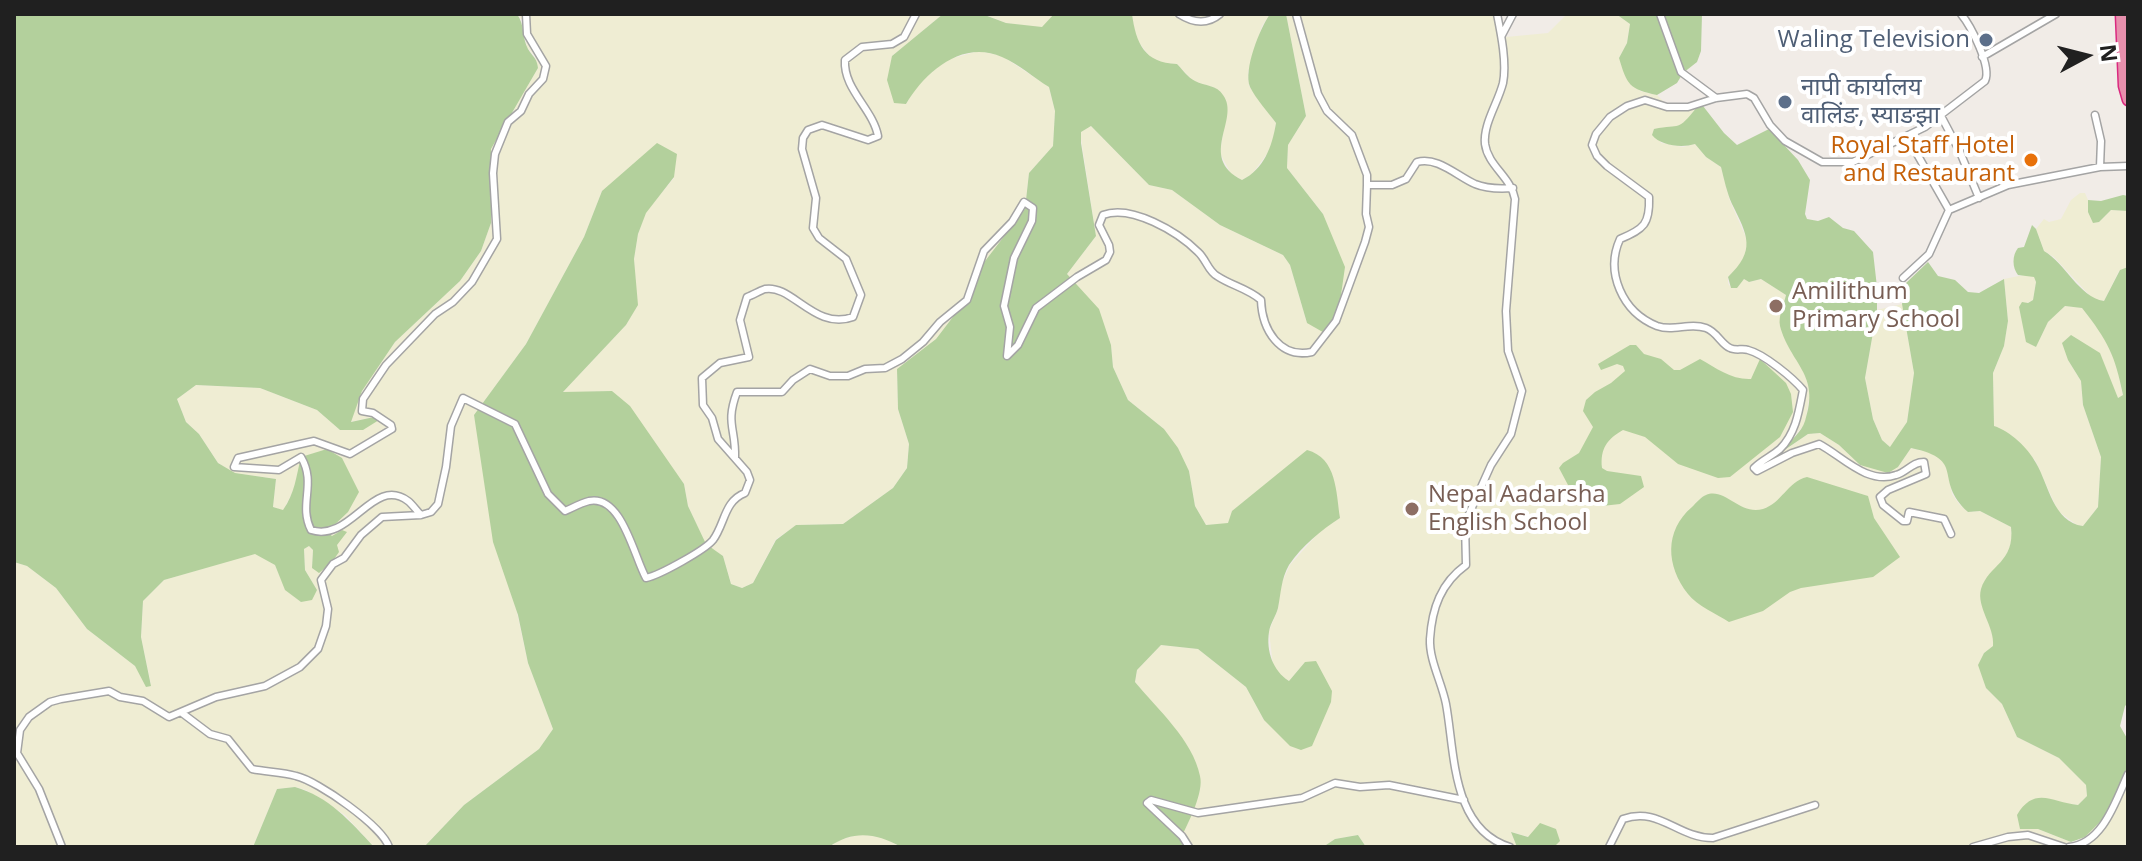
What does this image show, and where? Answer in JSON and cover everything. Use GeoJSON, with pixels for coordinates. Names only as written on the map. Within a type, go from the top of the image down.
{"type":"FeatureCollection","features":[{"type":"Feature","properties":{"kind":"highway"},"geometry":{"type":"LineString","coordinates":[[2121,14],[2124,86],[2128,100]]}},
{"type":"Feature","properties":{"kind":"street"},"geometry":{"type":"LineString","coordinates":[[421,515],[408,501],[393,495],[373,500],[335,531],[321,533],[311,530],[305,519],[309,471],[301,457],[279,470],[234,467],[238,458],[314,441],[350,454],[392,429],[391,425],[373,413],[362,411],[363,399],[386,365],[414,334],[472,282],[497,239],[493,173],[497,146],[508,122],[521,111],[529,94],[543,79],[546,66],[527,34],[526,14]]}},
{"type":"Feature","properties":{"kind":"street"},"geometry":{"type":"LineString","coordinates":[[62,847],[39,789],[17,753],[20,730],[29,717],[50,702],[109,691],[120,697],[143,701],[169,717],[216,697],[265,686],[300,667],[318,649],[322,638],[328,609],[321,580],[333,564],[344,558],[361,535],[382,517],[431,512],[441,497],[451,426],[463,398],[515,424],[548,494],[565,511],[590,501],[604,503],[619,517],[646,578],[659,576],[711,543],[721,518],[738,496],[745,493],[750,480],[718,439],[712,418],[703,405],[702,378],[720,363],[749,357],[740,320],[747,297],[767,289],[783,292],[818,314],[841,321],[853,317],[861,295],[846,259],[819,238],[813,228],[816,198],[804,163],[803,138],[808,130],[822,125],[868,140],[878,136],[875,121],[846,75],[845,60],[862,47],[892,44],[904,37],[916,14]]}},
{"type":"Feature","properties":{"kind":"street"},"geometry":{"type":"LineString","coordinates":[[1179,14],[1193,22],[1202,22],[1220,14]]}},
{"type":"Feature","properties":{"kind":"street"},"geometry":{"type":"LineString","coordinates":[[735,458],[729,422],[737,392],[782,392],[810,369],[830,376],[848,376],[865,369],[885,368],[902,359],[967,300],[984,251],[1012,222],[1024,202],[1033,208],[1032,221],[1014,258],[1004,306],[1010,327],[1007,356],[1018,345],[1036,308],[1106,260],[1109,245],[1099,225],[1103,215],[1112,211],[1136,214],[1178,234],[1207,262],[1210,271],[1218,278],[1248,289],[1261,300],[1261,311],[1269,333],[1281,348],[1300,355],[1312,352],[1336,321],[1365,242],[1369,227],[1366,214],[1367,175],[1352,135],[1327,111],[1318,94],[1296,14]]}},
{"type":"Feature","properties":{"kind":"street"},"geometry":{"type":"LineString","coordinates":[[1497,14],[1503,83],[1486,130],[1485,142],[1488,154],[1513,188],[1516,213],[1506,311],[1508,351],[1522,391],[1511,434],[1491,465],[1465,523],[1466,565],[1445,582],[1439,596],[1430,652],[1447,705],[1456,774],[1464,800],[1470,814],[1488,834],[1510,847]]}},
{"type":"Feature","properties":{"kind":"street"},"geometry":{"type":"LineString","coordinates":[[1501,38],[1513,14]]}},
{"type":"Feature","properties":{"kind":"street"},"geometry":{"type":"LineString","coordinates":[[1660,14],[1681,72],[1716,98]]}},
{"type":"Feature","properties":{"kind":"street"},"geometry":{"type":"LineString","coordinates":[[1951,534],[1944,519],[1909,512],[1907,521],[1903,521],[1883,505],[1880,497],[1888,490],[1926,474],[1924,462],[1917,462],[1893,477],[1884,477],[1857,469],[1819,444],[1792,453],[1757,471],[1754,468],[1782,447],[1790,435],[1803,390],[1796,381],[1765,359],[1750,350],[1730,348],[1709,329],[1691,324],[1675,328],[1657,326],[1631,306],[1618,289],[1613,254],[1620,239],[1640,231],[1648,217],[1649,197],[1597,156],[1592,145],[1596,134],[1610,117],[1627,106],[1645,100],[1667,107],[1688,107],[1716,98],[1747,94],[1754,98],[1770,125],[1785,141],[1822,162],[1853,162],[1925,127],[1985,81],[1988,76],[1982,57],[1973,32],[1961,14]]}},
{"type":"Feature","properties":{"kind":"street"},"geometry":{"type":"LineString","coordinates":[[1982,57],[2056,14]]}},
{"type":"Feature","properties":{"kind":"street"},"geometry":{"type":"LineString","coordinates":[[1940,114],[1979,198]]}},
{"type":"Feature","properties":{"kind":"street"},"geometry":{"type":"LineString","coordinates":[[2095,115],[2101,141],[2100,167]]}},
{"type":"Feature","properties":{"kind":"street"},"geometry":{"type":"LineString","coordinates":[[1902,140],[1913,147],[1949,210]]}},
{"type":"Feature","properties":{"kind":"street"},"geometry":{"type":"LineString","coordinates":[[1367,185],[1392,185],[1406,179],[1417,162],[1422,160],[1432,161],[1477,185],[1513,188]]}},
{"type":"Feature","properties":{"kind":"street"},"geometry":{"type":"LineString","coordinates":[[1903,278],[1929,254],[1949,210],[2008,185],[2100,167],[2128,166]]}},
{"type":"Feature","properties":{"kind":"street"},"geometry":{"type":"LineString","coordinates":[[182,713],[210,734],[228,739],[252,769],[295,775],[324,789],[359,813],[387,841],[389,847]]}},
{"type":"Feature","properties":{"kind":"street"},"geometry":{"type":"LineString","coordinates":[[1973,847],[2028,835],[2067,847],[2077,846],[2100,829],[2112,814],[2128,774]]}},
{"type":"Feature","properties":{"kind":"street"},"geometry":{"type":"LineString","coordinates":[[1189,847],[1182,836],[1147,803],[1151,800],[1198,813],[1302,798],[1335,783],[1360,787],[1389,785],[1464,800]]}},
{"type":"Feature","properties":{"kind":"street"},"geometry":{"type":"LineString","coordinates":[[1609,847],[1623,819],[1638,813],[1660,819],[1699,838],[1713,838],[1815,805]]}},
{"type":"Feature","properties":{"kind":"shaded area"},"geometry":{"type":"Polygon","coordinates":[[[517,14],[943,14],[892,56],[906,104],[918,84],[946,60],[979,51],[1002,56],[1049,87],[1055,111],[1053,146],[1029,173],[1025,209],[982,265],[971,301],[959,309],[936,339],[897,369],[898,409],[909,444],[907,468],[893,488],[843,524],[797,525],[776,539],[753,583],[742,588],[731,584],[723,556],[706,545],[688,506],[684,484],[612,391],[562,393],[626,325],[637,306],[634,259],[638,234],[645,213],[674,178],[602,191],[584,237],[526,344],[474,415],[528,663],[553,729],[539,749],[464,805],[424,847],[374,847],[345,815],[306,790],[295,787],[277,789],[253,847],[14,847],[14,562],[27,566],[56,588],[87,629],[135,666],[151,685],[141,637],[143,601],[164,580],[255,553],[275,565],[286,590],[301,602],[317,590],[305,570],[304,549],[309,546],[313,550],[312,568],[332,536],[327,533],[298,471],[297,483],[283,511],[273,507],[276,479],[234,473],[218,463],[199,434],[186,422],[177,399],[196,385],[260,388],[317,410],[340,430],[374,417],[350,422],[362,391],[395,342],[460,281],[481,251],[491,223],[491,149],[538,68],[535,56],[527,47],[522,20],[517,14]]]}},
{"type":"Feature","properties":{"kind":"shaded area"},"geometry":{"type":"Polygon","coordinates":[[[982,14],[1054,14],[1043,28],[1006,23],[982,14]]]}},
{"type":"Feature","properties":{"kind":"shaded area"},"geometry":{"type":"Polygon","coordinates":[[[1132,14],[1270,14],[1262,26],[1248,72],[1249,86],[1276,123],[1272,147],[1252,174],[1242,180],[1231,174],[1220,153],[1227,107],[1215,88],[1193,81],[1177,64],[1160,63],[1150,57],[1135,37],[1132,14]]]}},
{"type":"Feature","properties":{"kind":"shaded area"},"geometry":{"type":"Polygon","coordinates":[[[1286,14],[1494,14],[1506,37],[1548,33],[1567,14],[1616,14],[1630,24],[1627,43],[1619,58],[1640,91],[1657,95],[1668,106],[1697,107],[1682,126],[1654,129],[1661,143],[1683,147],[1695,144],[1706,157],[1721,167],[1730,201],[1748,242],[1746,255],[1741,265],[1728,277],[1728,283],[1731,288],[1744,279],[1749,282],[1761,279],[1786,295],[1780,320],[1787,343],[1804,369],[1810,393],[1805,424],[1785,450],[1808,434],[1820,433],[1839,445],[1860,465],[1898,467],[1911,448],[1933,453],[1943,460],[1952,494],[1959,504],[1968,512],[1980,511],[2011,527],[2009,551],[1981,589],[1981,601],[1994,634],[1994,646],[1984,653],[1986,688],[2002,704],[2017,737],[2059,758],[2086,785],[2087,796],[2078,805],[2067,804],[2038,829],[2071,842],[2080,841],[2106,816],[2128,765],[2128,847],[1554,847],[1555,844],[1511,832],[1517,847],[1366,847],[1358,835],[1335,839],[1323,847],[1184,847],[1187,745],[1135,682],[1137,670],[1161,645],[1198,649],[1246,687],[1264,720],[1305,662],[1289,681],[1279,675],[1273,666],[1269,631],[1278,609],[1280,587],[1290,565],[1321,530],[1340,518],[1206,525],[1195,506],[1189,471],[1164,429],[1128,400],[1113,367],[1111,345],[1067,274],[1096,236],[1080,132],[1091,126],[1149,185],[1172,190],[1220,225],[1283,255],[1290,265],[1307,323],[1323,214],[1287,168],[1288,145],[1306,116],[1286,14]]]}},
{"type":"Feature","properties":{"kind":"shaded area"},"geometry":{"type":"Polygon","coordinates":[[[2085,193],[2088,212],[2099,222],[2111,210],[2128,211],[2128,267],[2119,271],[2104,301],[2093,299],[2054,257],[2044,251],[2036,229],[2044,219],[2049,222],[2061,219],[2071,200],[2085,193]]]}},
{"type":"Feature","properties":{"kind":"shaded area"},"geometry":{"type":"Polygon","coordinates":[[[2029,274],[2036,282],[2033,300],[2019,307],[2027,342],[2036,347],[2048,322],[2065,306],[2077,307],[2082,308],[2105,337],[2115,358],[2123,396],[2118,398],[2068,360],[2081,381],[2083,405],[2101,457],[2098,507],[2083,526],[2058,511],[2035,460],[1994,426],[1993,373],[2004,346],[2008,321],[2004,279],[2029,274]]]}},
{"type":"Feature","properties":{"kind":"shaded area"},"geometry":{"type":"Polygon","coordinates":[[[1902,304],[1914,373],[1907,422],[1891,448],[1882,440],[1873,419],[1865,378],[1877,310],[1902,304]]]}},
{"type":"Feature","properties":{"kind":"shaded area"},"geometry":{"type":"Polygon","coordinates":[[[861,834],[884,838],[901,847],[829,847],[839,840],[861,834]]]}},
{"type":"Feature","properties":{"kind":"green space"},"geometry":{"type":"Polygon","coordinates":[[[14,14],[517,14],[526,45],[538,68],[491,149],[491,223],[481,251],[460,281],[395,342],[362,391],[351,422],[374,417],[379,420],[363,430],[340,430],[317,410],[260,388],[196,385],[177,399],[186,422],[199,434],[218,463],[235,473],[276,479],[273,507],[283,510],[287,504],[301,457],[327,449],[342,458],[359,492],[348,512],[327,532],[332,536],[342,530],[347,532],[337,545],[339,552],[332,562],[319,573],[312,568],[313,550],[309,546],[304,549],[305,570],[317,590],[312,600],[301,602],[285,590],[275,565],[255,554],[164,580],[143,601],[141,637],[151,686],[146,687],[135,666],[87,629],[56,588],[27,566],[14,562],[14,14]]]}},
{"type":"Feature","properties":{"kind":"green space"},"geometry":{"type":"Polygon","coordinates":[[[943,14],[982,14],[1006,23],[1042,27],[1054,14],[1132,14],[1139,42],[1149,55],[1166,63],[1177,64],[1192,80],[1214,87],[1223,95],[1227,115],[1221,149],[1223,160],[1229,171],[1242,180],[1256,170],[1266,156],[1276,123],[1250,87],[1251,60],[1257,39],[1270,14],[1286,14],[1306,116],[1288,145],[1287,168],[1323,214],[1345,267],[1340,302],[1328,335],[1307,323],[1290,265],[1283,255],[1220,225],[1172,190],[1149,185],[1091,126],[1081,132],[1081,143],[1096,236],[1067,274],[1099,309],[1111,345],[1113,367],[1128,400],[1164,429],[1178,448],[1189,471],[1195,506],[1206,525],[1228,523],[1232,511],[1307,450],[1317,454],[1330,468],[1340,518],[1312,539],[1289,565],[1268,639],[1272,660],[1283,677],[1289,681],[1305,662],[1316,661],[1332,691],[1331,702],[1312,746],[1301,750],[1290,746],[1264,720],[1246,687],[1198,649],[1161,645],[1137,670],[1135,682],[1182,738],[1200,776],[1200,790],[1182,836],[1184,847],[901,847],[865,835],[847,838],[829,847],[424,847],[464,805],[539,749],[553,729],[528,663],[518,615],[493,542],[474,415],[526,344],[584,237],[602,191],[657,143],[677,154],[674,177],[646,213],[638,234],[634,259],[638,305],[626,325],[563,392],[612,391],[630,406],[684,484],[688,506],[706,544],[723,556],[731,584],[742,588],[753,583],[776,540],[796,525],[843,524],[893,488],[907,468],[909,444],[898,409],[897,369],[936,339],[959,309],[971,301],[982,265],[1025,209],[1029,173],[1053,146],[1055,111],[1049,87],[1002,57],[973,52],[959,56],[934,70],[906,104],[894,103],[887,80],[892,56],[943,14]]]}},
{"type":"Feature","properties":{"kind":"green space"},"geometry":{"type":"Polygon","coordinates":[[[1616,14],[1702,14],[1701,51],[1697,62],[1683,73],[1677,83],[1657,95],[1635,88],[1627,80],[1619,58],[1627,43],[1630,24],[1616,14]]]}},
{"type":"Feature","properties":{"kind":"green space"},"geometry":{"type":"Polygon","coordinates":[[[1703,106],[1737,145],[1769,129],[1798,160],[1810,180],[1807,219],[1818,221],[1829,217],[1843,228],[1854,231],[1873,252],[1877,310],[1865,378],[1873,419],[1882,440],[1890,447],[1907,422],[1914,373],[1902,304],[1906,283],[1928,262],[1938,276],[1955,280],[1968,292],[1979,293],[2004,279],[2008,321],[2004,346],[1993,373],[1994,426],[2012,436],[2033,457],[2058,510],[2065,518],[2083,526],[2098,507],[2101,457],[2083,405],[2081,381],[2062,343],[2071,335],[2100,353],[2118,398],[2123,395],[2120,381],[2109,349],[2082,308],[2065,306],[2048,322],[2036,347],[2026,342],[2019,307],[2022,302],[2033,300],[2036,282],[2034,277],[2018,275],[2014,258],[2018,248],[2024,247],[2032,225],[2044,251],[2087,293],[2104,301],[2120,270],[2128,267],[2128,703],[2120,726],[2128,740],[2128,765],[2106,816],[2085,837],[2071,842],[2038,829],[2020,829],[2017,815],[2031,800],[2045,798],[2078,805],[2087,796],[2086,785],[2059,758],[2017,737],[2002,704],[1986,688],[1978,665],[1984,653],[1993,646],[1981,603],[1981,589],[2009,548],[2011,527],[1980,511],[1968,512],[1952,490],[1945,465],[1928,453],[1911,448],[1898,467],[1888,473],[1860,465],[1839,445],[1820,433],[1808,434],[1783,451],[1803,425],[1809,405],[1807,380],[1780,326],[1786,295],[1761,279],[1749,282],[1744,279],[1737,288],[1731,288],[1728,277],[1743,259],[1746,242],[1721,167],[1706,157],[1695,144],[1672,145],[1652,135],[1654,129],[1682,124],[1697,107],[1703,106]]]}},
{"type":"Feature","properties":{"kind":"green space"},"geometry":{"type":"Polygon","coordinates":[[[2128,196],[2128,211],[2111,210],[2099,222],[2093,223],[2088,212],[2088,200],[2101,201],[2128,196]]]}},
{"type":"Feature","properties":{"kind":"green space"},"geometry":{"type":"Polygon","coordinates":[[[1630,345],[1636,345],[1644,354],[1661,359],[1674,370],[1700,359],[1724,373],[1744,379],[1751,379],[1760,359],[1786,383],[1793,412],[1780,437],[1730,477],[1718,478],[1678,464],[1645,437],[1623,430],[1606,445],[1602,468],[1641,476],[1644,487],[1620,504],[1602,506],[1585,488],[1568,485],[1559,468],[1579,453],[1593,427],[1583,411],[1586,400],[1625,371],[1623,366],[1617,364],[1601,370],[1598,364],[1630,345]]]}},
{"type":"Feature","properties":{"kind":"green space"},"geometry":{"type":"Polygon","coordinates":[[[1807,477],[1868,496],[1874,518],[1900,557],[1873,577],[1801,588],[1763,611],[1729,622],[1692,598],[1675,572],[1672,560],[1673,538],[1683,516],[1703,497],[1713,494],[1747,509],[1763,509],[1794,483],[1807,477]]]}},
{"type":"Feature","properties":{"kind":"green space"},"geometry":{"type":"Polygon","coordinates":[[[295,787],[328,803],[374,847],[253,847],[277,789],[295,787]]]}},
{"type":"Feature","properties":{"kind":"green space"},"geometry":{"type":"Polygon","coordinates":[[[1540,823],[1556,829],[1560,841],[1554,847],[1517,847],[1511,832],[1528,837],[1540,823]]]}},
{"type":"Feature","properties":{"kind":"green space"},"geometry":{"type":"Polygon","coordinates":[[[1358,835],[1366,847],[1323,847],[1335,839],[1358,835]]]}},
{"type":"Feature","properties":{"kind":"place","name":"Waling Television"},"geometry":{"type":"Point","coordinates":[1986,40]}},
{"type":"Feature","properties":{"kind":"place","name":"नापी कार्यालय वालिंङ, स्याङझा"},"geometry":{"type":"Point","coordinates":[1785,102]}},
{"type":"Feature","properties":{"kind":"place","name":"Royal Staff Hotel and Restaurant"},"geometry":{"type":"Point","coordinates":[2031,160]}},
{"type":"Feature","properties":{"kind":"place","name":"Amilithum Primary School"},"geometry":{"type":"Point","coordinates":[1776,306]}},
{"type":"Feature","properties":{"kind":"place","name":"Nepal Aadarsha English School"},"geometry":{"type":"Point","coordinates":[1412,509]}}]}
